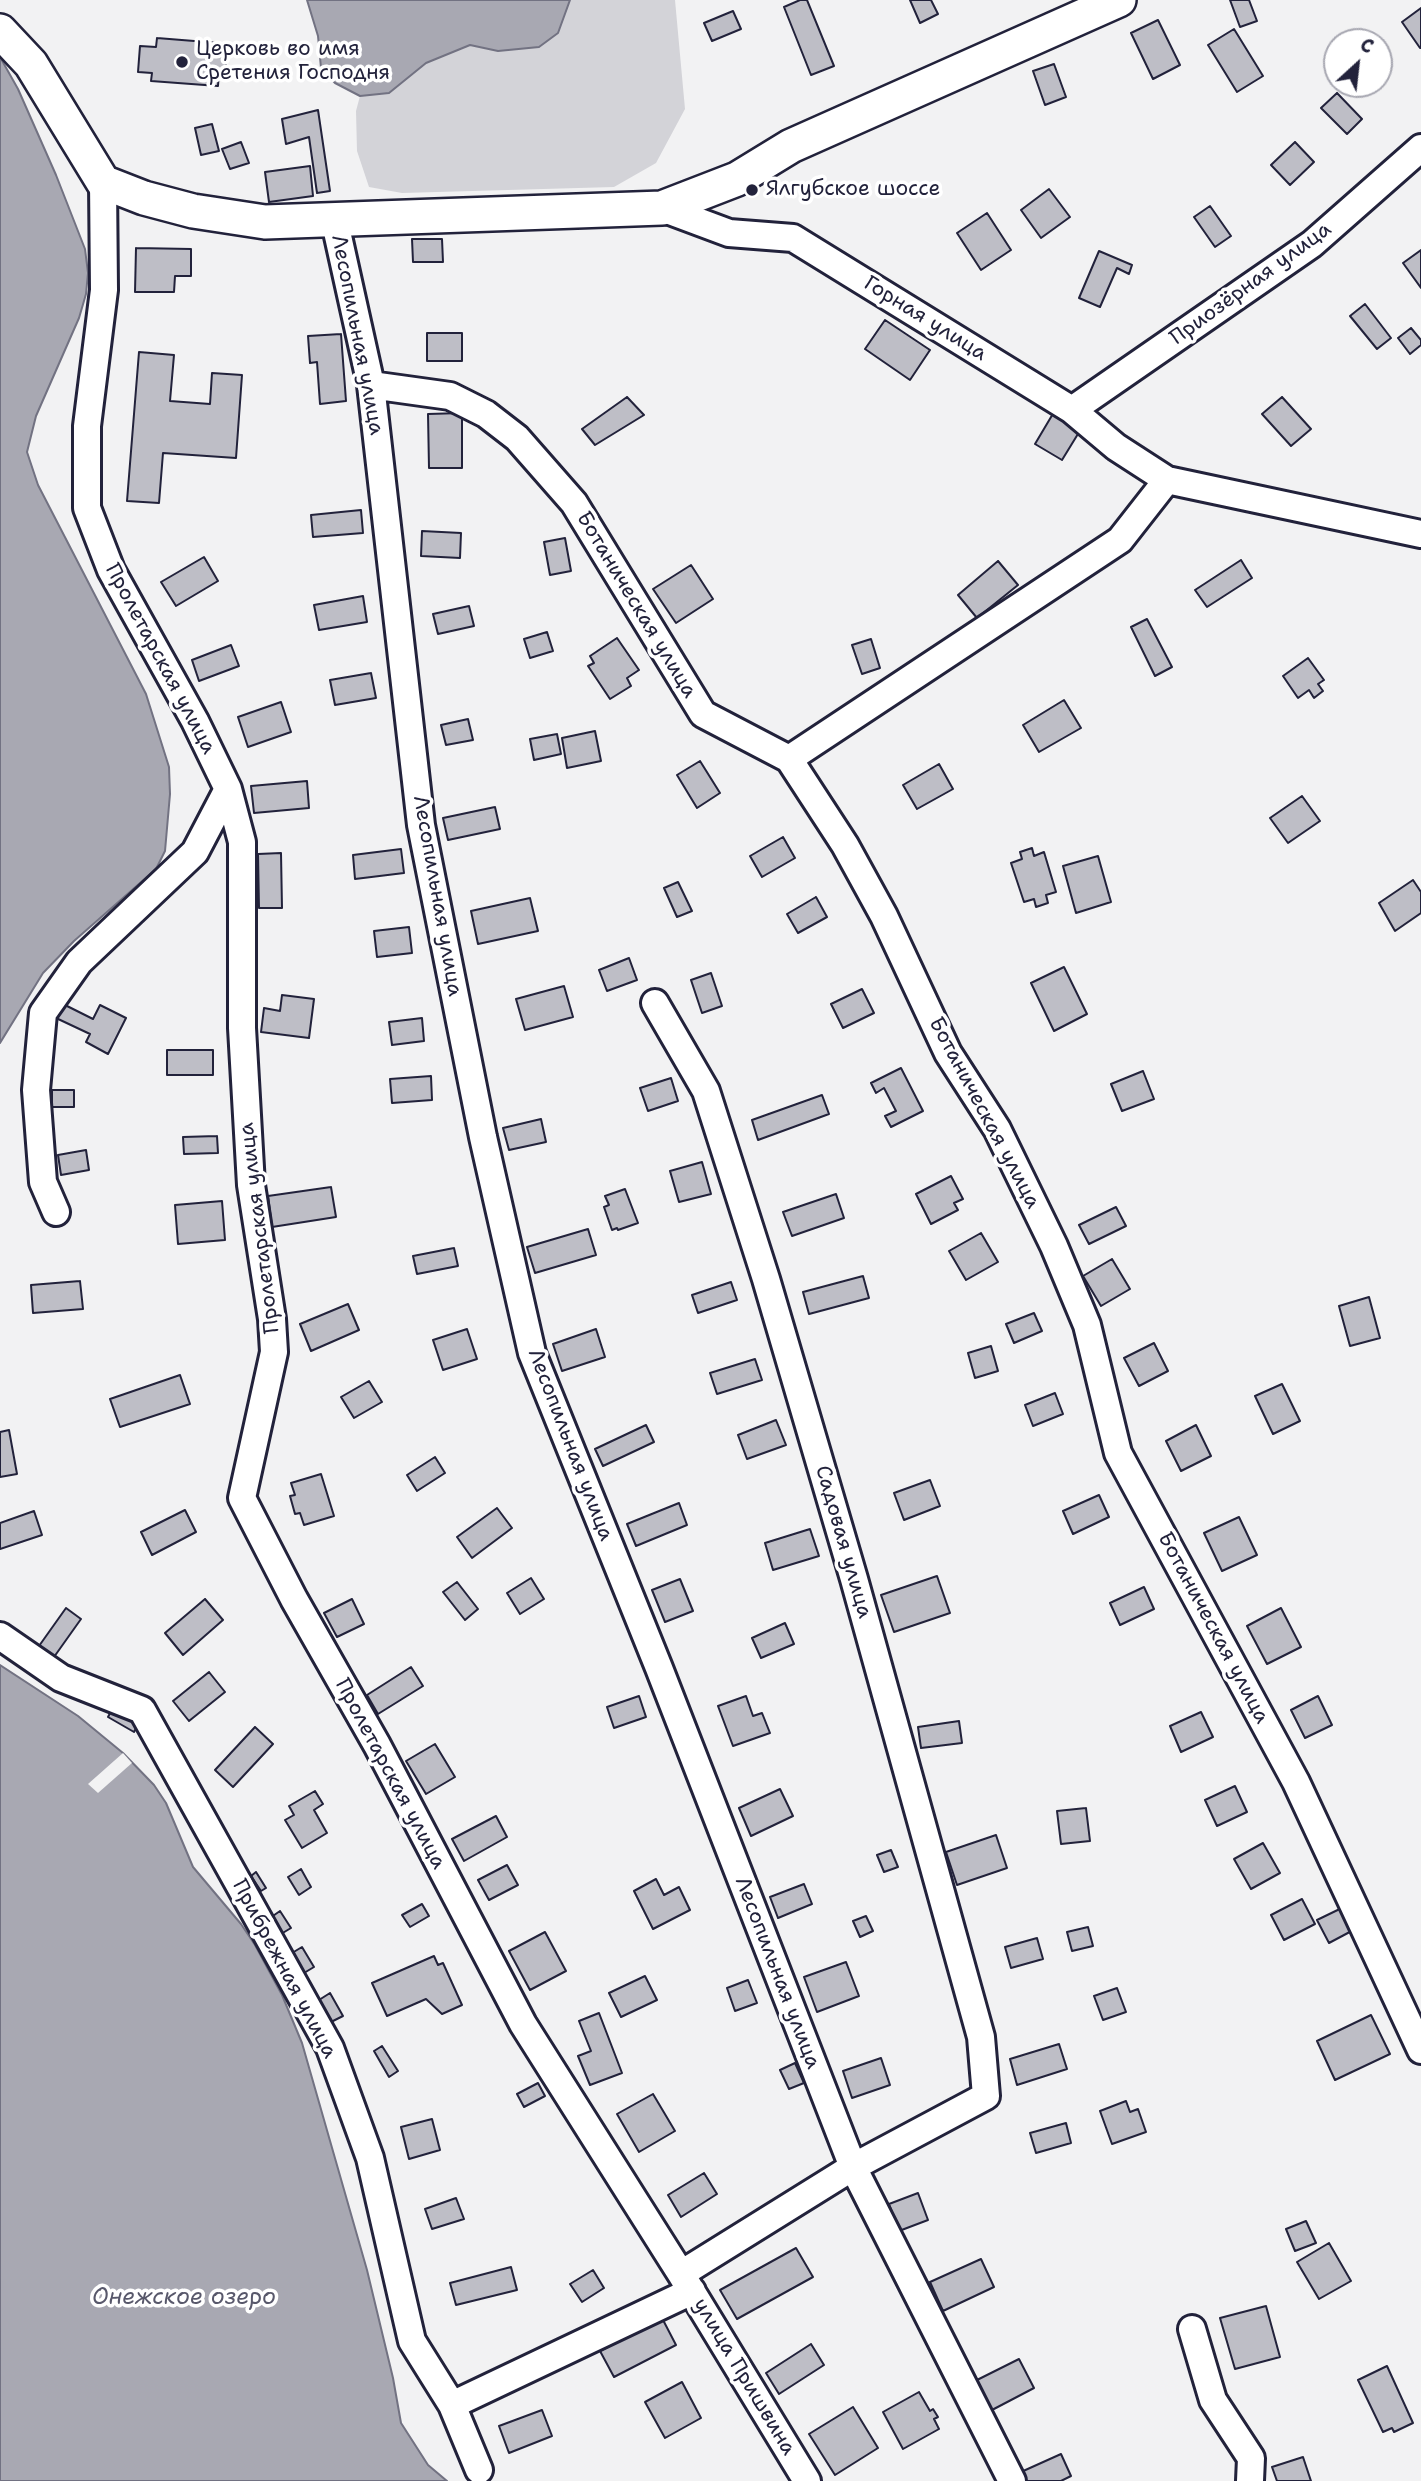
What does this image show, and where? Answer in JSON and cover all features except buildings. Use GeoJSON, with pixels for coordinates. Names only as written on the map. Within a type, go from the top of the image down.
{"type":"FeatureCollection","features":[{"type":"Feature","properties":{"kind":"street"},"geometry":{"type":"LineString","coordinates":[[1,32],[31,64],[103,182],[144,198],[193,211],[265,222],[662,208],[737,180],[791,146],[1119,0]]}},
{"type":"Feature","properties":{"kind":"street","name":"Приозёрная улица"},"geometry":{"type":"LineString","coordinates":[[1072,410],[1312,244],[1421,148]]}},
{"type":"Feature","properties":{"kind":"street","name":"Пролетарская улица"},"geometry":{"type":"LineString","coordinates":[[103,182],[104,290],[87,426],[88,508],[111,570],[195,721],[228,789],[242,842],[242,1028],[250,1172],[272,1319],[274,1352],[242,1498],[294,1599],[377,1745],[523,2024],[687,2282]]}},
{"type":"Feature","properties":{"kind":"street","name":"Горная улица"},"geometry":{"type":"LineString","coordinates":[[662,208],[729,233],[793,238],[1072,410],[1116,447],[1167,480],[1421,534]]}},
{"type":"Feature","properties":{"kind":"street","name":"Лесопильная улица"},"geometry":{"type":"LineString","coordinates":[[334,218],[371,385],[421,825],[483,1137],[532,1353],[659,1668],[853,2167],[1012,2481]]}},
{"type":"Feature","properties":{"kind":"street","name":"Ботаническая улица"},"geometry":{"type":"LineString","coordinates":[[371,385],[450,396],[486,414],[517,438],[574,502],[703,714],[789,759],[845,845],[884,916],[948,1053],[998,1129],[1054,1246],[1087,1325],[1118,1453],[1296,1782],[1421,2050]]}},
{"type":"Feature","properties":{"kind":"street"},"geometry":{"type":"LineString","coordinates":[[789,759],[1120,540],[1167,480]]}},
{"type":"Feature","properties":{"kind":"street"},"geometry":{"type":"LineString","coordinates":[[56,1212],[43,1182],[36,1090],[43,1013],[79,962],[194,852],[228,789]]}},
{"type":"Feature","properties":{"kind":"street","name":"Садовая улица"},"geometry":{"type":"LineString","coordinates":[[655,1003],[706,1091],[766,1279],[854,1579],[981,2037],[986,2096],[853,2167]]}},
{"type":"Feature","properties":{"kind":"street","name":"Прибрежная улица"},"geometry":{"type":"LineString","coordinates":[[0,1636],[61,1678],[142,1710],[330,2048],[370,2158],[412,2341],[452,2405],[479,2470]]}},
{"type":"Feature","properties":{"kind":"street"},"geometry":{"type":"LineString","coordinates":[[452,2405],[687,2282],[853,2167]]}},
{"type":"Feature","properties":{"kind":"street","name":"улица Пришвина"},"geometry":{"type":"LineString","coordinates":[[687,2282],[807,2481]]}},
{"type":"Feature","properties":{"kind":"street"},"geometry":{"type":"LineString","coordinates":[[1192,2329],[1213,2400],[1251,2458],[1250,2481]]}},
{"type":"Feature","properties":{"kind":"shaded area"},"geometry":{"type":"Polygon","coordinates":[[[570,0],[675,0],[685,109],[656,163],[614,187],[402,193],[369,187],[357,151],[356,111],[360,96],[389,93],[426,63],[470,45],[498,51],[558,32],[570,0]]]}},
{"type":"Feature","properties":{"kind":"water"},"geometry":{"type":"Polygon","coordinates":[[[307,0],[570,0],[558,33],[539,47],[498,51],[470,45],[426,63],[389,93],[360,96],[335,83],[321,68],[318,36],[307,0]]]}},
{"type":"Feature","properties":{"kind":"water"},"geometry":{"type":"Polygon","coordinates":[[[0,57],[18,89],[56,175],[85,249],[88,273],[86,294],[79,318],[36,416],[27,452],[38,485],[146,694],[169,767],[170,794],[165,851],[156,869],[74,941],[43,973],[0,1043],[0,57]]]}},
{"type":"Feature","properties":{"kind":"water","name":"Онежское озеро"},"geometry":{"type":"Polygon","coordinates":[[[0,1665],[78,1716],[123,1753],[154,1785],[166,1803],[193,1867],[241,1924],[255,1945],[282,1995],[302,2043],[367,2270],[401,2423],[428,2465],[447,2481],[0,2481],[0,1665]]]}},
{"type":"Feature","properties":{"kind":"pier"},"geometry":{"type":"Polygon","coordinates":[[[123,1753],[132,1763],[98,1793],[88,1784],[123,1753]]]}},
{"type":"Feature","properties":{"kind":"place","name":"Церковь во имя Сретения Господня"},"geometry":{"type":"Point","coordinates":[182,62]}},
{"type":"Feature","properties":{"kind":"place","name":"Ялгубское шоссе"},"geometry":{"type":"Point","coordinates":[752,190]}}]}
